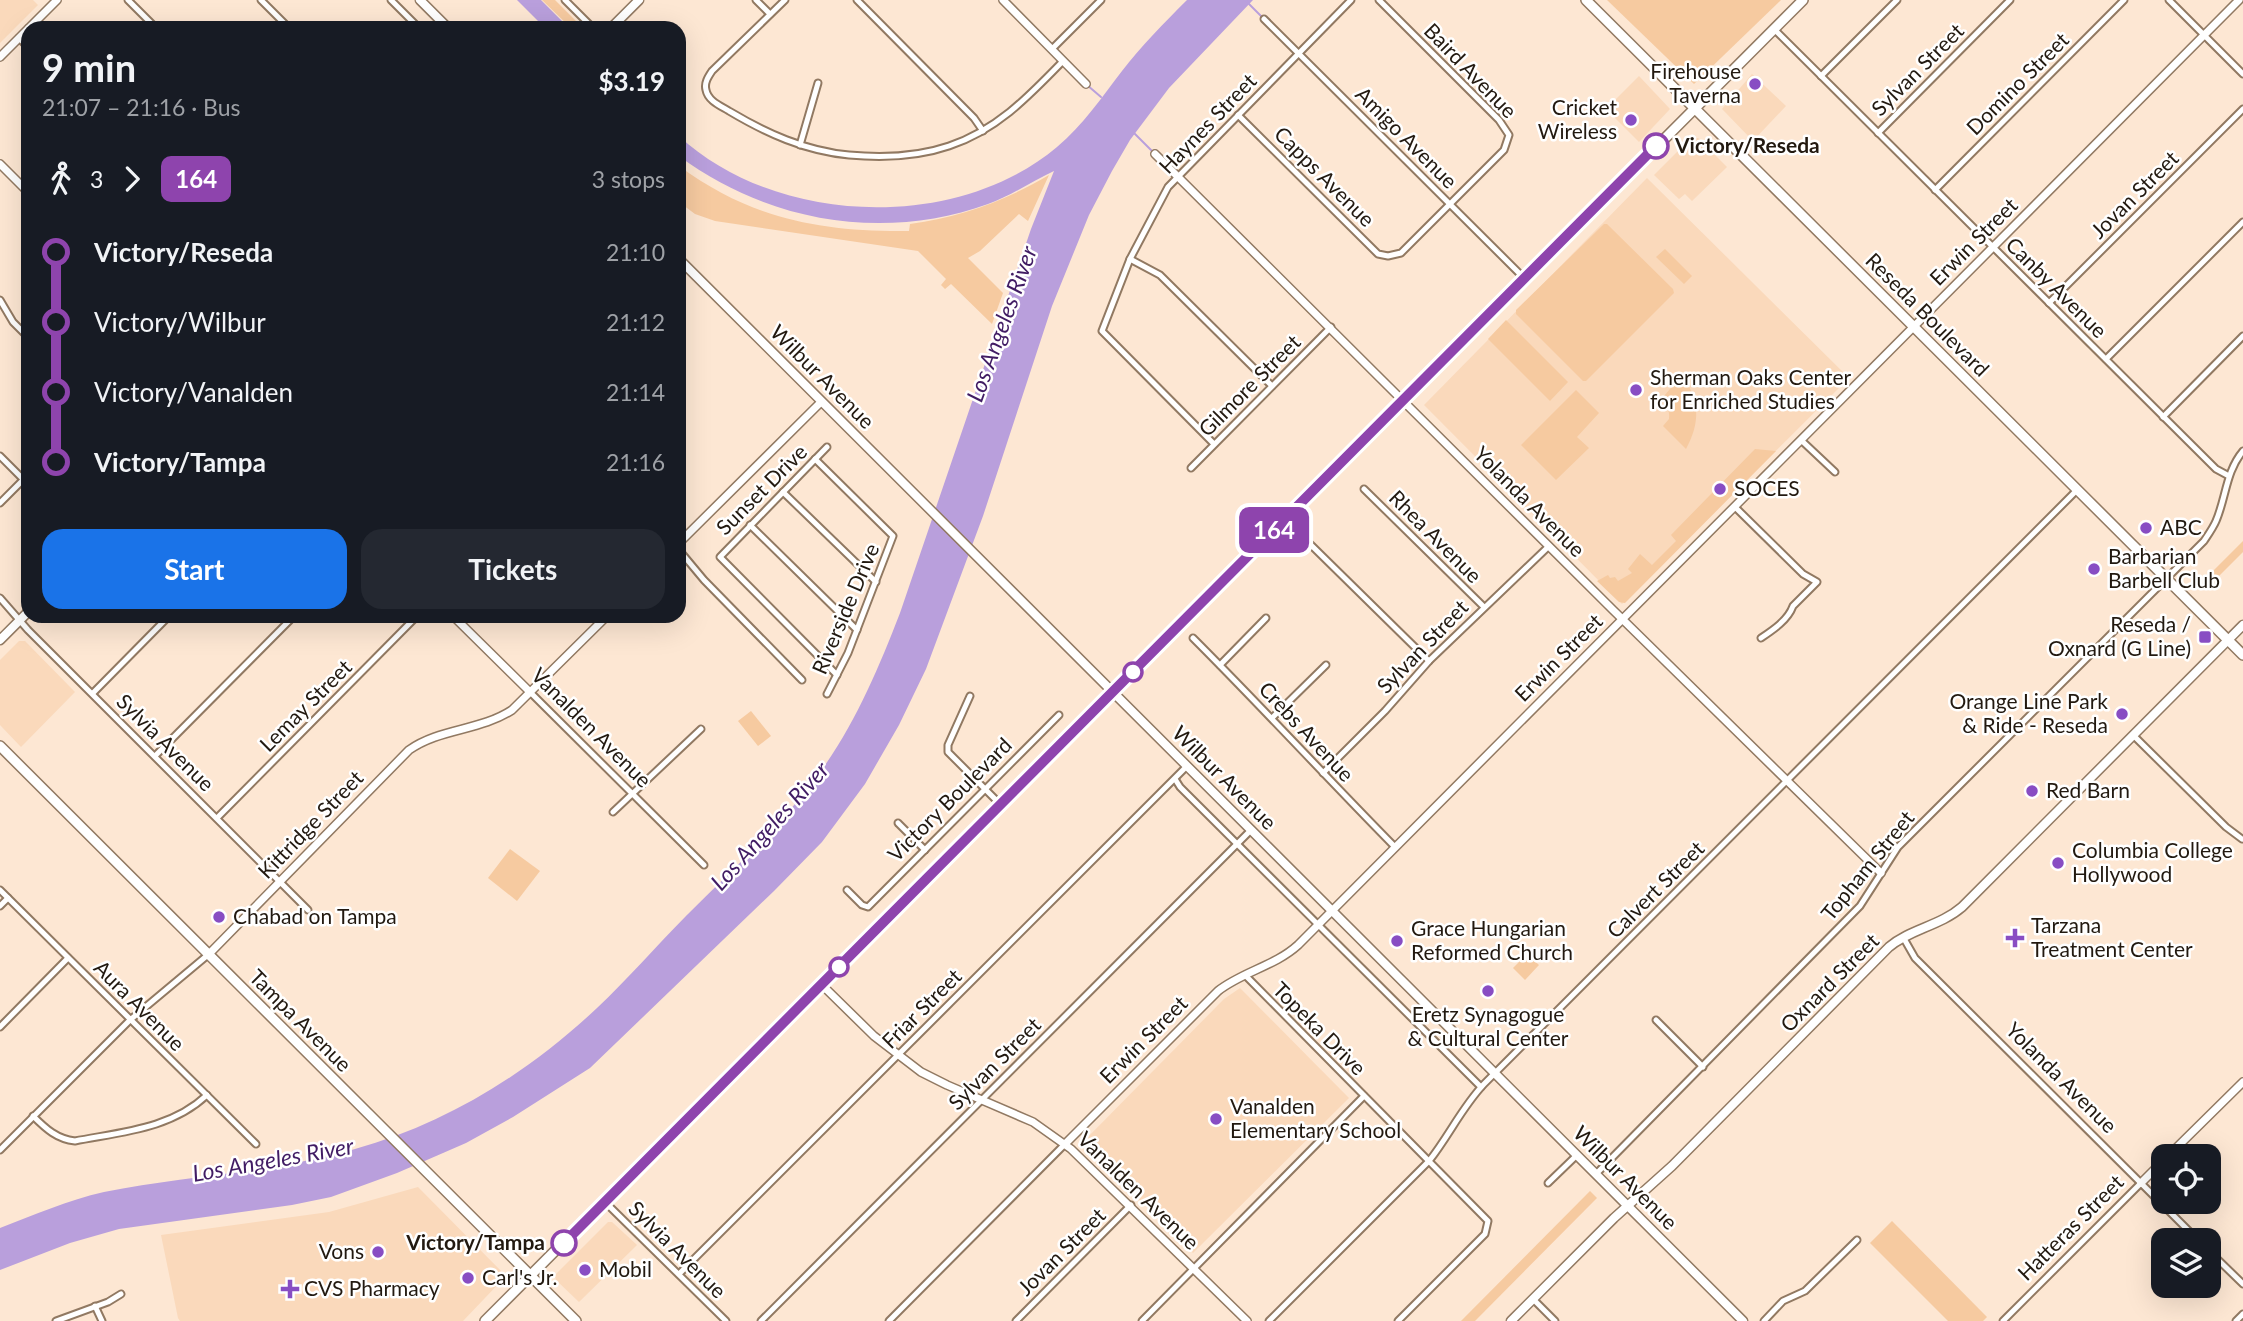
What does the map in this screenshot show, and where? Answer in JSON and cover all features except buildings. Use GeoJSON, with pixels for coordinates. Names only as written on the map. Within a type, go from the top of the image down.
{"type":"FeatureCollection","features":[{"type":"Feature","properties":{"kind":"main road"},"geometry":{"type":"LineString","coordinates":[[420,0],[441,21]]}},
{"type":"Feature","properties":{"kind":"main road"},"geometry":{"type":"LineString","coordinates":[[618,21],[639,0]]}},
{"type":"Feature","properties":{"kind":"main road","name":"Reseda Boulevard"},"geometry":{"type":"LineString","coordinates":[[1586,0],[2243,654]]}},
{"type":"Feature","properties":{"kind":"main road","name":"Victory Boulevard"},"geometry":{"type":"LineString","coordinates":[[485,1321],[1803,0]]}},
{"type":"Feature","properties":{"kind":"main road","name":"Wilbur Avenue"},"geometry":{"type":"LineString","coordinates":[[686,266],[1743,1321]]}},
{"type":"Feature","properties":{"kind":"main road"},"geometry":{"type":"LineString","coordinates":[[0,640],[19,621]]}},
{"type":"Feature","properties":{"kind":"main road","name":"Oxnard Street"},"geometry":{"type":"LineString","coordinates":[[1511,1321],[1614,1218],[1672,1166],[1889,947],[1903,937],[1940,922],[1962,907],[2243,625]]}},
{"type":"Feature","properties":{"kind":"main road","name":"Tampa Avenue"},"geometry":{"type":"LineString","coordinates":[[0,746],[576,1321]]}},
{"type":"Feature","properties":{"kind":"street"},"geometry":{"type":"LineString","coordinates":[[37,21],[57,0]]}},
{"type":"Feature","properties":{"kind":"street"},"geometry":{"type":"LineString","coordinates":[[128,0],[149,21]]}},
{"type":"Feature","properties":{"kind":"street"},"geometry":{"type":"LineString","coordinates":[[261,0],[282,21]]}},
{"type":"Feature","properties":{"kind":"street"},"geometry":{"type":"LineString","coordinates":[[391,0],[412,21]]}},
{"type":"Feature","properties":{"kind":"street"},"geometry":{"type":"LineString","coordinates":[[565,0],[586,21]]}},
{"type":"Feature","properties":{"kind":"street"},"geometry":{"type":"LineString","coordinates":[[756,0],[770,15]]}},
{"type":"Feature","properties":{"kind":"street"},"geometry":{"type":"LineString","coordinates":[[785,0],[712,71],[705,88],[715,102],[747,121],[800,145],[825,152],[889,157],[941,149],[983,131],[1017,108],[1063,61]]}},
{"type":"Feature","properties":{"kind":"street"},"geometry":{"type":"LineString","coordinates":[[857,0],[974,118],[983,131]]}},
{"type":"Feature","properties":{"kind":"street"},"geometry":{"type":"LineString","coordinates":[[1003,0],[1086,84]]}},
{"type":"Feature","properties":{"kind":"street"},"geometry":{"type":"LineString","coordinates":[[1052,49],[1101,0]]}},
{"type":"Feature","properties":{"kind":"street","name":"Haynes Street"},"geometry":{"type":"LineString","coordinates":[[1214,444],[1102,331],[1130,259],[1158,204],[1178,175],[1351,0]]}},
{"type":"Feature","properties":{"kind":"street","name":"Baird Avenue"},"geometry":{"type":"LineString","coordinates":[[1379,0],[1499,120],[1509,135],[1504,150],[1449,202]]}},
{"type":"Feature","properties":{"kind":"street","name":"Sylvan Street"},"geometry":{"type":"LineString","coordinates":[[1878,133],[2010,0]]}},
{"type":"Feature","properties":{"kind":"street","name":"Domino Street"},"geometry":{"type":"LineString","coordinates":[[1935,190],[2124,0]]}},
{"type":"Feature","properties":{"kind":"street"},"geometry":{"type":"LineString","coordinates":[[2169,0],[2243,74]]}},
{"type":"Feature","properties":{"kind":"street","name":"Erwin Street"},"geometry":{"type":"LineString","coordinates":[[888,1321],[1218,991],[1291,951],[1318,925],[2239,0]]}},
{"type":"Feature","properties":{"kind":"street"},"geometry":{"type":"LineString","coordinates":[[1821,76],[1892,2]]}},
{"type":"Feature","properties":{"kind":"street","name":"Amigo Avenue"},"geometry":{"type":"LineString","coordinates":[[1264,19],[1525,279]]}},
{"type":"Feature","properties":{"kind":"street","name":"Canby Avenue"},"geometry":{"type":"LineString","coordinates":[[1774,29],[2220,473],[2229,476]]}},
{"type":"Feature","properties":{"kind":"street"},"geometry":{"type":"LineString","coordinates":[[0,57],[19,38]]}},
{"type":"Feature","properties":{"kind":"street"},"geometry":{"type":"LineString","coordinates":[[800,145],[818,83]]}},
{"type":"Feature","properties":{"kind":"street","name":"Jovan Street"},"geometry":{"type":"LineString","coordinates":[[2049,303],[2243,109]]}},
{"type":"Feature","properties":{"kind":"street","name":"Capps Avenue"},"geometry":{"type":"LineString","coordinates":[[1238,115],[1378,254],[1388,256],[1401,253],[1449,202]]}},
{"type":"Feature","properties":{"kind":"street","name":"Yolanda Avenue"},"geometry":{"type":"LineString","coordinates":[[1155,153],[1881,873]]}},
{"type":"Feature","properties":{"kind":"street"},"geometry":{"type":"LineString","coordinates":[[0,164],[21,185]]}},
{"type":"Feature","properties":{"kind":"street"},"geometry":{"type":"LineString","coordinates":[[2106,359],[2243,222]]}},
{"type":"Feature","properties":{"kind":"street"},"geometry":{"type":"LineString","coordinates":[[1130,259],[1160,275],[1272,386]]}},
{"type":"Feature","properties":{"kind":"street"},"geometry":{"type":"LineString","coordinates":[[0,300],[2,311],[21,330]]}},
{"type":"Feature","properties":{"kind":"street","name":"Gilmore Street"},"geometry":{"type":"LineString","coordinates":[[1191,468],[1331,327]]}},
{"type":"Feature","properties":{"kind":"street"},"geometry":{"type":"LineString","coordinates":[[2163,416],[2243,336]]}},
{"type":"Feature","properties":{"kind":"street"},"geometry":{"type":"LineString","coordinates":[[686,537],[821,401]]}},
{"type":"Feature","properties":{"kind":"street"},"geometry":{"type":"LineString","coordinates":[[1801,440],[1835,472]]}},
{"type":"Feature","properties":{"kind":"street","name":"Sunset Drive"},"geometry":{"type":"LineString","coordinates":[[827,447],[720,556],[837,675]]}},
{"type":"Feature","properties":{"kind":"street","name":"Topham Street"},"geometry":{"type":"LineString","coordinates":[[1596,1174],[1860,906],[1898,847],[2204,541],[2213,528],[2229,476],[2243,451]]}},
{"type":"Feature","properties":{"kind":"street"},"geometry":{"type":"LineString","coordinates":[[0,456],[21,473]]}},
{"type":"Feature","properties":{"kind":"street","name":"Riverside Drive"},"geometry":{"type":"LineString","coordinates":[[815,459],[893,536],[857,630],[827,694]]}},
{"type":"Feature","properties":{"kind":"street"},"geometry":{"type":"LineString","coordinates":[[0,503],[21,482]]}},
{"type":"Feature","properties":{"kind":"street","name":"Rhea Avenue"},"geometry":{"type":"LineString","coordinates":[[1364,489],[1484,607]]}},
{"type":"Feature","properties":{"kind":"street","name":"Calvert Street"},"geometry":{"type":"LineString","coordinates":[[1269,1321],[1429,1161],[1464,1106],[1494,1073],[2077,490]]}},
{"type":"Feature","properties":{"kind":"street"},"geometry":{"type":"LineString","coordinates":[[783,492],[876,582]]}},
{"type":"Feature","properties":{"kind":"street"},"geometry":{"type":"LineString","coordinates":[[1735,506],[1803,574],[1817,582],[1793,606],[1792,611],[1761,638]]}},
{"type":"Feature","properties":{"kind":"street"},"geometry":{"type":"LineString","coordinates":[[750,525],[857,630]]}},
{"type":"Feature","properties":{"kind":"street"},"geometry":{"type":"LineString","coordinates":[[1310,544],[1429,662]]}},
{"type":"Feature","properties":{"kind":"street","name":"Sylvan Street"},"geometry":{"type":"LineString","coordinates":[[1323,773],[1429,662],[1549,546]]}},
{"type":"Feature","properties":{"kind":"street"},"geometry":{"type":"LineString","coordinates":[[686,559],[802,680]]}},
{"type":"Feature","properties":{"kind":"street","name":"Sylvia Avenue"},"geometry":{"type":"LineString","coordinates":[[0,598],[19,621]]}},
{"type":"Feature","properties":{"kind":"street"},"geometry":{"type":"LineString","coordinates":[[1220,665],[1266,618]]}},
{"type":"Feature","properties":{"kind":"street","name":"Sylvia Avenue"},"geometry":{"type":"LineString","coordinates":[[21,623],[308,910]]}},
{"type":"Feature","properties":{"kind":"street"},"geometry":{"type":"LineString","coordinates":[[93,693],[162,623]]}},
{"type":"Feature","properties":{"kind":"street"},"geometry":{"type":"LineString","coordinates":[[155,756],[287,623]]}},
{"type":"Feature","properties":{"kind":"street","name":"Lemay Street"},"geometry":{"type":"LineString","coordinates":[[217,818],[410,623]]}},
{"type":"Feature","properties":{"kind":"street","name":"Vanalden Avenue"},"geometry":{"type":"LineString","coordinates":[[460,623],[704,865]]}},
{"type":"Feature","properties":{"kind":"street","name":"Kittridge Street"},"geometry":{"type":"LineString","coordinates":[[0,1150],[130,1020],[209,954],[409,750],[436,735],[498,719],[512,710],[600,623]]}},
{"type":"Feature","properties":{"kind":"street","name":"Crebs Avenue"},"geometry":{"type":"LineString","coordinates":[[1193,638],[1395,847]]}},
{"type":"Feature","properties":{"kind":"street"},"geometry":{"type":"LineString","coordinates":[[1272,718],[1326,665]]}},
{"type":"Feature","properties":{"kind":"street"},"geometry":{"type":"LineString","coordinates":[[970,696],[948,745],[948,752],[1000,804]]}},
{"type":"Feature","properties":{"kind":"street","name":"Victory Boulevard"},"geometry":{"type":"LineString","coordinates":[[847,890],[868,907],[1059,715]]}},
{"type":"Feature","properties":{"kind":"street"},"geometry":{"type":"LineString","coordinates":[[613,812],[701,729]]}},
{"type":"Feature","properties":{"kind":"street"},"geometry":{"type":"LineString","coordinates":[[2133,736],[2226,827],[2242,839]]}},
{"type":"Feature","properties":{"kind":"street","name":"Friar Street"},"geometry":{"type":"LineString","coordinates":[[679,1274],[1187,766]]}},
{"type":"Feature","properties":{"kind":"street","name":"Wilbur Avenue"},"geometry":{"type":"LineString","coordinates":[[1175,779],[1481,1087]]}},
{"type":"Feature","properties":{"kind":"street"},"geometry":{"type":"LineString","coordinates":[[898,823],[925,850]]}},
{"type":"Feature","properties":{"kind":"street","name":"Sylvan Street"},"geometry":{"type":"LineString","coordinates":[[761,1321],[1251,830]]}},
{"type":"Feature","properties":{"kind":"street","name":"Aura Avenue"},"geometry":{"type":"LineString","coordinates":[[0,890],[256,1144]]}},
{"type":"Feature","properties":{"kind":"street"},"geometry":{"type":"LineString","coordinates":[[0,906],[8,898]]}},
{"type":"Feature","properties":{"kind":"street","name":"Yolanda Avenue"},"geometry":{"type":"LineString","coordinates":[[1903,937],[1915,958],[2186,1228]]}},
{"type":"Feature","properties":{"kind":"street"},"geometry":{"type":"LineString","coordinates":[[0,1027],[68,958]]}},
{"type":"Feature","properties":{"kind":"street","name":"Topeka Drive"},"geometry":{"type":"LineString","coordinates":[[1245,975],[1486,1217],[1489,1225],[1485,1234],[1398,1321]]}},
{"type":"Feature","properties":{"kind":"street","name":"Vanalden Avenue"},"geometry":{"type":"LineString","coordinates":[[821,984],[874,1036],[921,1072],[1033,1122],[1065,1144],[1131,1205],[1247,1321]]}},
{"type":"Feature","properties":{"kind":"street"},"geometry":{"type":"LineString","coordinates":[[1656,1020],[1703,1067]]}},
{"type":"Feature","properties":{"kind":"street"},"geometry":{"type":"LineString","coordinates":[[2180,1144],[2243,1082]]}},
{"type":"Feature","properties":{"kind":"street"},"geometry":{"type":"LineString","coordinates":[[33,1116],[52,1134],[64,1140],[75,1141],[161,1124],[179,1116],[207,1095]]}},
{"type":"Feature","properties":{"kind":"street"},"geometry":{"type":"LineString","coordinates":[[1142,1321],[1364,1096]]}},
{"type":"Feature","properties":{"kind":"street"},"geometry":{"type":"LineString","coordinates":[[1548,1183],[1577,1155]]}},
{"type":"Feature","properties":{"kind":"street","name":"Hatteras Street"},"geometry":{"type":"LineString","coordinates":[[2003,1321],[2151,1172]]}},
{"type":"Feature","properties":{"kind":"street","name":"Sylvia Avenue"},"geometry":{"type":"LineString","coordinates":[[605,1202],[726,1321]]}},
{"type":"Feature","properties":{"kind":"street","name":"Jovan Street"},"geometry":{"type":"LineString","coordinates":[[1016,1321],[1131,1205]]}},
{"type":"Feature","properties":{"kind":"street"},"geometry":{"type":"LineString","coordinates":[[1764,1321],[1783,1301],[1805,1291],[1857,1240]]}},
{"type":"Feature","properties":{"kind":"street"},"geometry":{"type":"LineString","coordinates":[[2221,1263],[2243,1284]]}},
{"type":"Feature","properties":{"kind":"street"},"geometry":{"type":"LineString","coordinates":[[56,1321],[121,1294]]}},
{"type":"Feature","properties":{"kind":"street"},"geometry":{"type":"LineString","coordinates":[[1532,1299],[1555,1321]]}},
{"type":"Feature","properties":{"kind":"street"},"geometry":{"type":"LineString","coordinates":[[96,1306],[102,1321]]}},
{"type":"Feature","properties":{"kind":"street"},"geometry":{"type":"LineString","coordinates":[[2236,1321],[2243,1314]]}},
{"type":"Feature","properties":{"kind":"shaded area"},"geometry":{"type":"Polygon","coordinates":[[[0,0],[33,0],[38,5],[0,43],[0,0]]]}},
{"type":"Feature","properties":{"kind":"shaded area"},"geometry":{"type":"Polygon","coordinates":[[[542,0],[555,0],[576,21],[564,21],[542,0]]]}},
{"type":"Feature","properties":{"kind":"shaded area"},"geometry":{"type":"Polygon","coordinates":[[[1607,0],[1781,0],[1694,84],[1607,0]]]}},
{"type":"Feature","properties":{"kind":"shaded area"},"geometry":{"type":"Polygon","coordinates":[[[1752,74],[1786,106],[1753,141],[1722,109],[1752,74]]]}},
{"type":"Feature","properties":{"kind":"shaded area"},"geometry":{"type":"Polygon","coordinates":[[[1639,76],[1670,109],[1639,142],[1606,109],[1639,76]]]}},
{"type":"Feature","properties":{"kind":"shaded area"},"geometry":{"type":"Polygon","coordinates":[[[1691,138],[1698,138],[1727,167],[1692,201],[1685,194],[1679,199],[1654,175],[1691,138]]]}},
{"type":"Feature","properties":{"kind":"shaded area"},"geometry":{"type":"Polygon","coordinates":[[[686,171],[733,199],[788,219],[846,229],[877,231],[909,231],[910,224],[982,207],[1049,175],[1028,221],[1019,214],[980,251],[968,258],[1003,293],[992,324],[951,284],[945,289],[941,285],[946,279],[918,251],[715,221],[695,214],[686,207],[686,171]]]}},
{"type":"Feature","properties":{"kind":"shaded area","name":"Sherman Oaks Center for Enriched Studies"},"geometry":{"type":"Polygon","coordinates":[[[1647,178],[1849,378],[1622,604],[1424,405],[1647,178]]]}},
{"type":"Feature","properties":{"kind":"shaded area"},"geometry":{"type":"Polygon","coordinates":[[[1604,224],[1673,289],[1674,293],[1583,381],[1516,314],[1516,310],[1604,224]]]}},
{"type":"Feature","properties":{"kind":"shaded area"},"geometry":{"type":"Polygon","coordinates":[[[1665,249],[1692,276],[1684,284],[1656,257],[1665,249]]]}},
{"type":"Feature","properties":{"kind":"shaded area"},"geometry":{"type":"Polygon","coordinates":[[[1506,320],[1568,382],[1550,401],[1488,339],[1506,320]]]}},
{"type":"Feature","properties":{"kind":"shaded area"},"geometry":{"type":"Polygon","coordinates":[[[1681,376],[1692,393],[1696,411],[1694,430],[1686,449],[1663,426],[1669,419],[1669,413],[1659,402],[1681,376]]]}},
{"type":"Feature","properties":{"kind":"shaded area"},"geometry":{"type":"Polygon","coordinates":[[[1576,390],[1599,413],[1577,437],[1589,448],[1556,480],[1521,445],[1576,390]]]}},
{"type":"Feature","properties":{"kind":"shaded area"},"geometry":{"type":"Polygon","coordinates":[[[1755,449],[1776,451],[1625,603],[1619,602],[1597,581],[1608,575],[1618,581],[1632,573],[1628,569],[1640,554],[1652,565],[1676,541],[1671,535],[1755,449]]]}},
{"type":"Feature","properties":{"kind":"shaded area"},"geometry":{"type":"Polygon","coordinates":[[[2243,541],[2243,552],[2207,588],[2197,587],[2243,541]]]}},
{"type":"Feature","properties":{"kind":"shaded area"},"geometry":{"type":"Polygon","coordinates":[[[19,641],[25,641],[75,692],[21,747],[0,725],[0,660],[19,641]]]}},
{"type":"Feature","properties":{"kind":"shaded area"},"geometry":{"type":"Polygon","coordinates":[[[751,711],[771,736],[758,746],[738,721],[751,711]]]}},
{"type":"Feature","properties":{"kind":"shaded area"},"geometry":{"type":"Polygon","coordinates":[[[510,849],[540,871],[517,901],[488,878],[510,849]]]}},
{"type":"Feature","properties":{"kind":"shaded area"},"geometry":{"type":"Polygon","coordinates":[[[1527,954],[1539,965],[1525,980],[1513,968],[1527,954]]]}},
{"type":"Feature","properties":{"kind":"shaded area","name":"Vanalden Elementary School"},"geometry":{"type":"Polygon","coordinates":[[[1240,988],[1349,1098],[1193,1253],[1082,1143],[1224,999],[1240,988]]]}},
{"type":"Feature","properties":{"kind":"shaded area"},"geometry":{"type":"Polygon","coordinates":[[[418,1187],[506,1276],[463,1321],[180,1321],[178,1318],[161,1235],[329,1212],[418,1187]]]}},
{"type":"Feature","properties":{"kind":"shaded area"},"geometry":{"type":"Polygon","coordinates":[[[1590,1191],[1597,1198],[1475,1321],[1461,1321],[1590,1191]]]}},
{"type":"Feature","properties":{"kind":"shaded area"},"geometry":{"type":"Polygon","coordinates":[[[1892,1221],[1987,1317],[1983,1321],[1948,1321],[1870,1243],[1892,1221]]]}},
{"type":"Feature","properties":{"kind":"shaded area"},"geometry":{"type":"Polygon","coordinates":[[[608,1222],[612,1222],[637,1245],[579,1302],[556,1280],[555,1275],[608,1222]]]}},
{"type":"Feature","properties":{"kind":"water"},"geometry":{"type":"Polygon","coordinates":[[[517,0],[541,0],[562,21],[538,21],[517,0]]]}},
{"type":"Feature","properties":{"kind":"water","name":"Los Angeles River"},"geometry":{"type":"Polygon","coordinates":[[[1187,0],[1253,0],[1169,88],[1130,140],[1089,215],[1052,306],[983,516],[926,669],[899,725],[865,784],[822,842],[590,1068],[466,1143],[397,1173],[331,1197],[119,1229],[70,1243],[0,1270],[0,1228],[38,1213],[104,1192],[261,1169],[355,1149],[422,1126],[484,1094],[571,1032],[620,986],[792,808],[835,750],[857,712],[900,613],[1031,229],[1054,171],[997,201],[948,216],[908,222],[868,223],[828,219],[788,210],[750,197],[714,179],[686,161],[686,141],[719,166],[765,188],[815,201],[866,207],[919,205],[969,194],[1016,175],[1057,147],[1084,120],[1145,43],[1187,0]]]}},
{"type":"Feature","properties":{"kind":"waterway"},"geometry":{"type":"LineString","coordinates":[[1245,0],[1263,18]]}},
{"type":"Feature","properties":{"kind":"waterway"},"geometry":{"type":"LineString","coordinates":[[1087,85],[1101,97]]}},
{"type":"Feature","properties":{"kind":"waterway"},"geometry":{"type":"LineString","coordinates":[[1134,133],[1154,153]]}},
{"type":"Feature","properties":{"kind":"bus line","name":"164"},"geometry":{"type":"LineString","coordinates":[[564,1243],[1656,146]]}},
{"type":"Feature","properties":{"kind":"place","name":"Firehouse Taverna"},"geometry":{"type":"Point","coordinates":[1755,84]}},
{"type":"Feature","properties":{"kind":"place","name":"Cricket Wireless"},"geometry":{"type":"Point","coordinates":[1631,120]}},
{"type":"Feature","properties":{"kind":"place","name":"Victory/Reseda"},"geometry":{"type":"Point","coordinates":[1656,146]}},
{"type":"Feature","properties":{"kind":"place","name":"Sherman Oaks Center for Enriched Studies"},"geometry":{"type":"Point","coordinates":[1636,390]}},
{"type":"Feature","properties":{"kind":"place","name":"SOCES"},"geometry":{"type":"Point","coordinates":[1720,489]}},
{"type":"Feature","properties":{"kind":"place","name":"ABC"},"geometry":{"type":"Point","coordinates":[2146,528]}},
{"type":"Feature","properties":{"kind":"place","name":"Barbarian Barbell Club"},"geometry":{"type":"Point","coordinates":[2094,569]}},
{"type":"Feature","properties":{"kind":"place","name":"Reseda / Oxnard (G Line)"},"geometry":{"type":"Point","coordinates":[2205,637]}},
{"type":"Feature","properties":{"kind":"place","name":"Orange Line Park & Ride - Reseda"},"geometry":{"type":"Point","coordinates":[2122,714]}},
{"type":"Feature","properties":{"kind":"place","name":"Red Barn"},"geometry":{"type":"Point","coordinates":[2032,791]}},
{"type":"Feature","properties":{"kind":"place","name":"Columbia College Hollywood"},"geometry":{"type":"Point","coordinates":[2058,863]}},
{"type":"Feature","properties":{"kind":"place","name":"Chabad on Tampa"},"geometry":{"type":"Point","coordinates":[219,917]}},
{"type":"Feature","properties":{"kind":"place","name":"Tarzana Treatment Center"},"geometry":{"type":"Point","coordinates":[2015,938]}},
{"type":"Feature","properties":{"kind":"place","name":"Grace Hungarian Reformed Church"},"geometry":{"type":"Point","coordinates":[1397,941]}},
{"type":"Feature","properties":{"kind":"place","name":"Eretz Synagogue & Cultural Center"},"geometry":{"type":"Point","coordinates":[1488,991]}},
{"type":"Feature","properties":{"kind":"place","name":"Vanalden Elementary School"},"geometry":{"type":"Point","coordinates":[1216,1119]}},
{"type":"Feature","properties":{"kind":"place","name":"Victory/Tampa"},"geometry":{"type":"Point","coordinates":[564,1243]}},
{"type":"Feature","properties":{"kind":"place","name":"Vons"},"geometry":{"type":"Point","coordinates":[378,1252]}},
{"type":"Feature","properties":{"kind":"place","name":"Mobil"},"geometry":{"type":"Point","coordinates":[585,1270]}},
{"type":"Feature","properties":{"kind":"place","name":"Carl's Jr."},"geometry":{"type":"Point","coordinates":[468,1278]}},
{"type":"Feature","properties":{"kind":"place","name":"CVS Pharmacy"},"geometry":{"type":"Point","coordinates":[290,1289]}}]}
